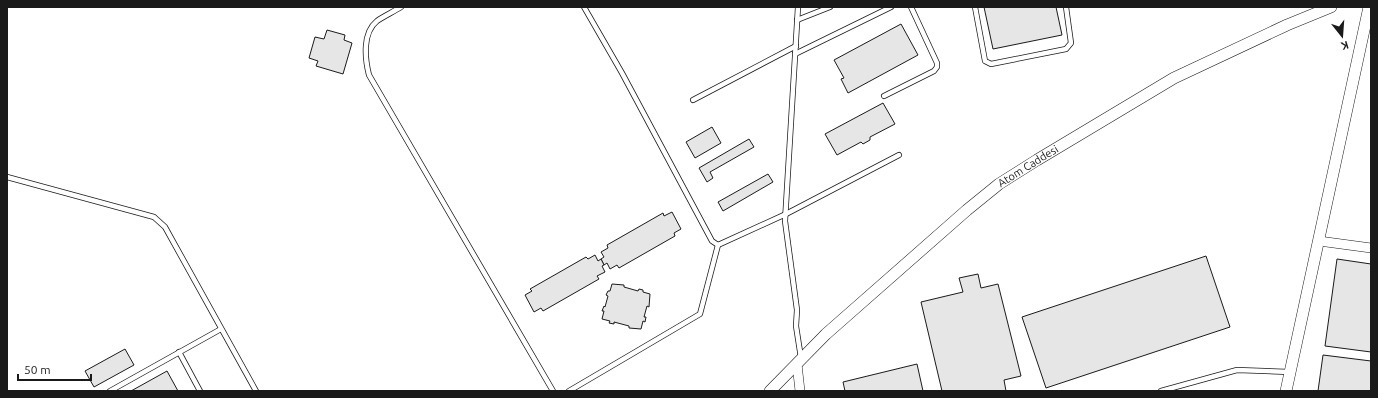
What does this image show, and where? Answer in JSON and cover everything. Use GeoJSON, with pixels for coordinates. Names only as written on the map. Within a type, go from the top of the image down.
{"type":"FeatureCollection","features":[{"type":"Feature","properties":{"kind":"street","name":"Atom Caddesi"},"geometry":{"type":"LineString","coordinates":[[770,391],[826,334],[966,210],[1010,177],[1174,78],[1287,25],[1331,7]]}},
{"type":"Feature","properties":{"kind":"street"},"geometry":{"type":"LineString","coordinates":[[1286,391],[1369,7]]}},
{"type":"Feature","properties":{"kind":"street"},"geometry":{"type":"LineString","coordinates":[[1319,241],[1371,248]]}},
{"type":"Feature","properties":{"kind":"street"},"geometry":{"type":"LineString","coordinates":[[799,362],[800,391]]}},
{"type":"Feature","properties":{"kind":"lane"},"geometry":{"type":"LineString","coordinates":[[401,7],[376,22],[373,27],[366,44],[366,62],[369,75],[553,391]]}},
{"type":"Feature","properties":{"kind":"lane"},"geometry":{"type":"LineString","coordinates":[[584,7],[626,80],[712,241],[718,245]]}},
{"type":"Feature","properties":{"kind":"lane"},"geometry":{"type":"LineString","coordinates":[[798,7],[786,214],[797,310],[796,326],[799,362]]}},
{"type":"Feature","properties":{"kind":"lane"},"geometry":{"type":"LineString","coordinates":[[797,20],[830,7]]}},
{"type":"Feature","properties":{"kind":"lane"},"geometry":{"type":"LineString","coordinates":[[795,54],[891,7]]}},
{"type":"Feature","properties":{"kind":"lane"},"geometry":{"type":"LineString","coordinates":[[884,96],[934,71],[937,67],[937,63],[911,7]]}},
{"type":"Feature","properties":{"kind":"lane"},"geometry":{"type":"LineString","coordinates":[[974,7],[985,61],[991,64],[1066,49],[1070,46],[1071,43],[1066,7]]}},
{"type":"Feature","properties":{"kind":"lane"},"geometry":{"type":"LineString","coordinates":[[692,100],[796,46]]}},
{"type":"Feature","properties":{"kind":"lane"},"geometry":{"type":"LineString","coordinates":[[718,245],[786,214],[899,155]]}},
{"type":"Feature","properties":{"kind":"lane"},"geometry":{"type":"LineString","coordinates":[[7,177],[156,219],[165,227],[256,391]]}},
{"type":"Feature","properties":{"kind":"lane"},"geometry":{"type":"LineString","coordinates":[[569,391],[700,314],[718,245]]}},
{"type":"Feature","properties":{"kind":"lane"},"geometry":{"type":"LineString","coordinates":[[110,391],[221,329]]}},
{"type":"Feature","properties":{"kind":"lane"},"geometry":{"type":"LineString","coordinates":[[179,352],[200,391]]}},
{"type":"Feature","properties":{"kind":"lane"},"geometry":{"type":"LineString","coordinates":[[1161,391],[1237,370],[1290,372]]}},
{"type":"Feature","properties":{"kind":"building"},"geometry":{"type":"Polygon","coordinates":[[[984,7],[1056,7],[1062,35],[993,49],[984,7]]]}},
{"type":"Feature","properties":{"kind":"building"},"geometry":{"type":"Polygon","coordinates":[[[901,24],[918,55],[848,93],[841,79],[844,78],[834,60],[901,24]]]}},
{"type":"Feature","properties":{"kind":"building"},"geometry":{"type":"Polygon","coordinates":[[[327,30],[345,35],[344,40],[352,43],[343,74],[316,66],[318,61],[309,58],[315,37],[324,39],[327,30]]]}},
{"type":"Feature","properties":{"kind":"building"},"geometry":{"type":"Polygon","coordinates":[[[883,103],[895,124],[870,137],[870,140],[863,144],[861,142],[837,155],[825,134],[883,103]]]}},
{"type":"Feature","properties":{"kind":"building"},"geometry":{"type":"Polygon","coordinates":[[[712,127],[721,143],[695,158],[686,142],[712,127]]]}},
{"type":"Feature","properties":{"kind":"building"},"geometry":{"type":"Polygon","coordinates":[[[749,139],[754,147],[710,172],[713,178],[707,182],[699,168],[749,139]]]}},
{"type":"Feature","properties":{"kind":"building"},"geometry":{"type":"Polygon","coordinates":[[[768,174],[773,182],[723,211],[718,202],[768,174]]]}},
{"type":"Feature","properties":{"kind":"building"},"geometry":{"type":"Polygon","coordinates":[[[672,212],[681,229],[674,233],[675,236],[619,268],[617,265],[610,269],[607,263],[604,265],[601,259],[604,257],[601,252],[608,248],[607,245],[663,213],[664,216],[672,212]]]}},
{"type":"Feature","properties":{"kind":"building"},"geometry":{"type":"Polygon","coordinates":[[[595,255],[598,261],[601,259],[604,265],[602,266],[605,272],[597,276],[599,279],[543,311],[541,308],[534,312],[525,295],[532,291],[530,289],[586,257],[588,259],[595,255]]]}},
{"type":"Feature","properties":{"kind":"building"},"geometry":{"type":"Polygon","coordinates":[[[1206,256],[1230,327],[1046,388],[1022,317],[1206,256]]]}},
{"type":"Feature","properties":{"kind":"building"},"geometry":{"type":"Polygon","coordinates":[[[1337,259],[1371,264],[1371,352],[1325,346],[1337,259]]]}},
{"type":"Feature","properties":{"kind":"building"},"geometry":{"type":"Polygon","coordinates":[[[978,274],[981,288],[998,284],[1021,376],[1004,380],[1006,391],[942,391],[921,302],[963,292],[959,278],[978,274]]]}},
{"type":"Feature","properties":{"kind":"building"},"geometry":{"type":"Polygon","coordinates":[[[612,284],[624,285],[624,287],[638,291],[639,289],[643,290],[643,292],[650,294],[649,307],[647,306],[644,317],[646,317],[645,322],[643,321],[641,329],[629,328],[629,326],[614,322],[614,324],[609,323],[610,321],[602,319],[604,311],[602,311],[604,306],[605,307],[608,296],[606,295],[608,291],[610,291],[612,284]]]}},
{"type":"Feature","properties":{"kind":"building"},"geometry":{"type":"Polygon","coordinates":[[[125,349],[134,365],[94,387],[85,371],[125,349]]]}},
{"type":"Feature","properties":{"kind":"building"},"geometry":{"type":"Polygon","coordinates":[[[1323,355],[1371,361],[1371,391],[1318,391],[1323,355]]]}},
{"type":"Feature","properties":{"kind":"building"},"geometry":{"type":"Polygon","coordinates":[[[917,364],[923,391],[845,391],[843,382],[917,364]]]}},
{"type":"Feature","properties":{"kind":"building"},"geometry":{"type":"Polygon","coordinates":[[[167,371],[178,391],[131,391],[167,371]]]}}]}
